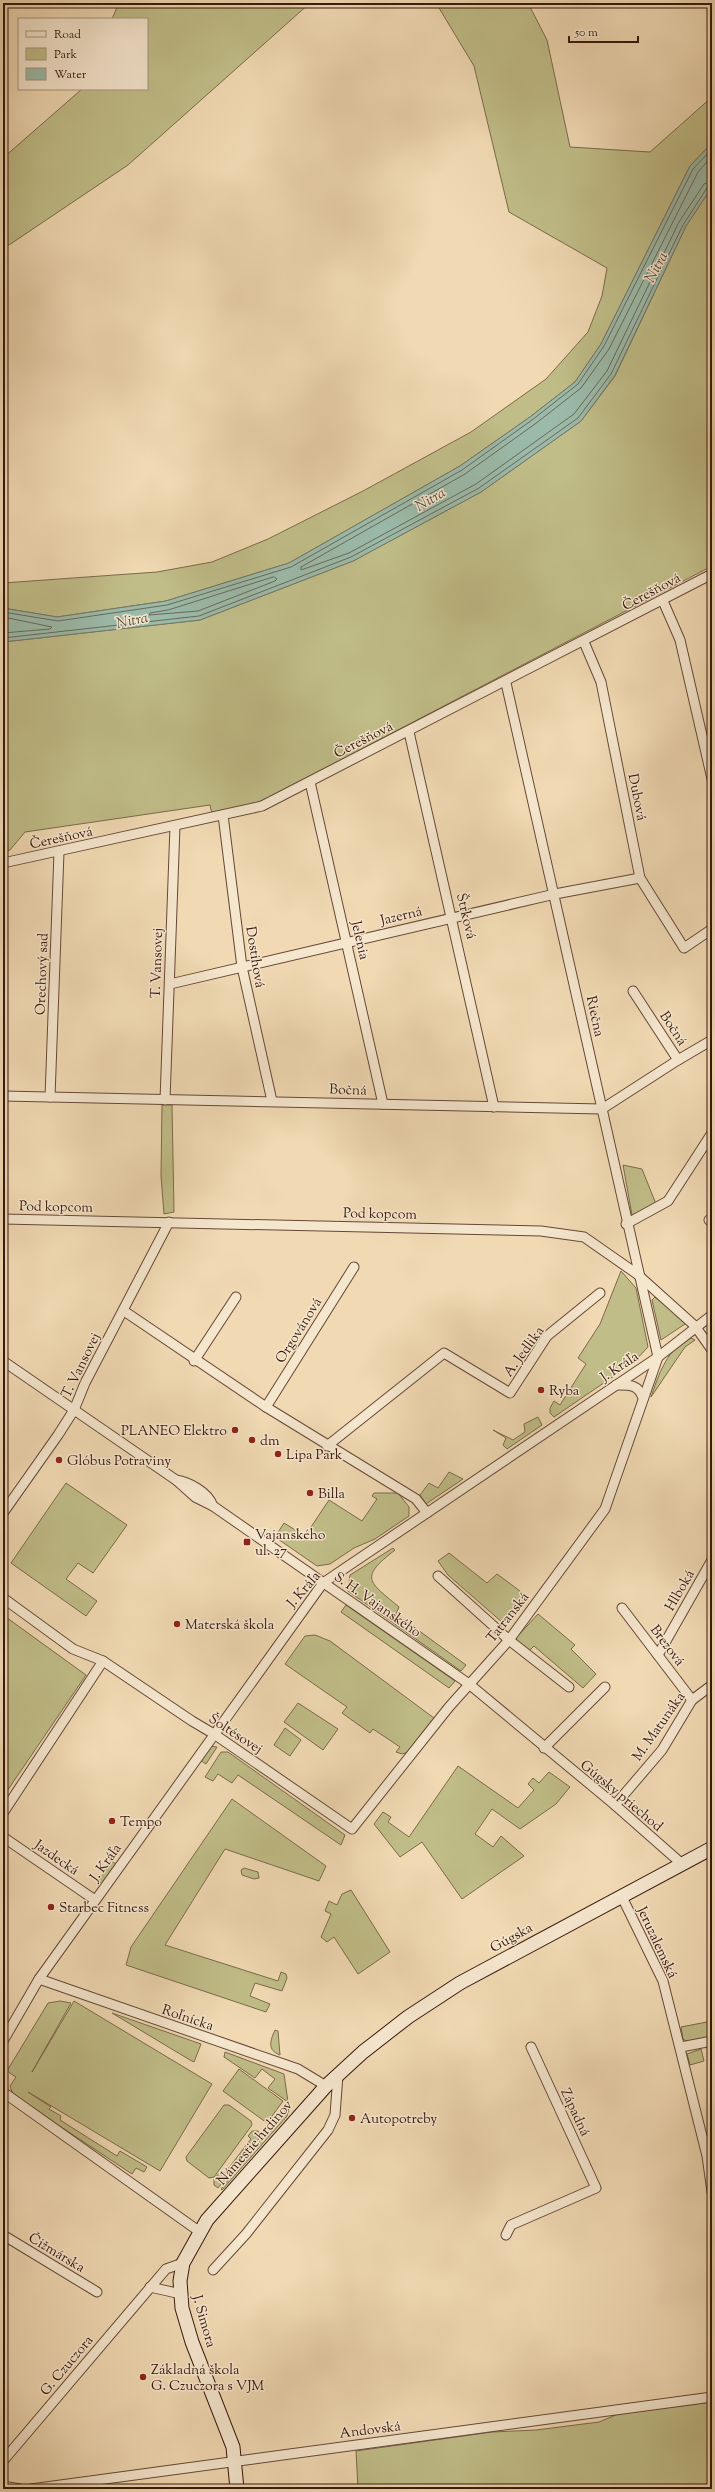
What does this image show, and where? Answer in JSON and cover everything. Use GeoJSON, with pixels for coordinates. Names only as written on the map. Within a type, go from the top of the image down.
{"type":"FeatureCollection","features":[{"type":"Feature","properties":{"kind":"main road","name":"Gúgska"},"geometry":{"type":"LineString","coordinates":[[338,2074],[408,2017],[460,1983],[621,1895],[712,1848]]}},
{"type":"Feature","properties":{"kind":"main road","name":"Námestie hrdinov"},"geometry":{"type":"LineString","coordinates":[[200,2232],[207,2220],[338,2074]]}},
{"type":"Feature","properties":{"kind":"main road","name":"J. Simora"},"geometry":{"type":"LineString","coordinates":[[200,2232],[183,2263],[180,2294],[182,2308],[192,2342],[233,2447],[237,2489]]}},
{"type":"Feature","properties":{"kind":"street","name":"Čerešňová"},"geometry":{"type":"LineString","coordinates":[[3,863],[59,852],[262,806],[506,683],[712,574]]}},
{"type":"Feature","properties":{"kind":"street"},"geometry":{"type":"LineString","coordinates":[[663,601],[680,640],[712,779]]}},
{"type":"Feature","properties":{"kind":"street","name":"Dubová"},"geometry":{"type":"LineString","coordinates":[[584,642],[600,682],[640,878],[684,948],[712,929]]}},
{"type":"Feature","properties":{"kind":"street","name":"Riečna"},"geometry":{"type":"LineString","coordinates":[[506,683],[555,894],[637,1274],[658,1356]]}},
{"type":"Feature","properties":{"kind":"street","name":"Štrková"},"geometry":{"type":"LineString","coordinates":[[409,732],[453,918],[494,1107]]}},
{"type":"Feature","properties":{"kind":"street","name":"Jelenia"},"geometry":{"type":"LineString","coordinates":[[310,782],[383,1104]]}},
{"type":"Feature","properties":{"kind":"street","name":"Dostihová"},"geometry":{"type":"LineString","coordinates":[[224,815],[242,967],[272,1101]]}},
{"type":"Feature","properties":{"kind":"street","name":"T. Vansovej"},"geometry":{"type":"LineString","coordinates":[[165,1100],[175,826]]}},
{"type":"Feature","properties":{"kind":"street","name":"Orechový sad"},"geometry":{"type":"LineString","coordinates":[[50,1097],[59,852]]}},
{"type":"Feature","properties":{"kind":"street","name":"Jazerná"},"geometry":{"type":"LineString","coordinates":[[170,984],[555,894],[640,878]]}},
{"type":"Feature","properties":{"kind":"street","name":"Bočná"},"geometry":{"type":"LineString","coordinates":[[633,991],[678,1060]]}},
{"type":"Feature","properties":{"kind":"street","name":"Bočná"},"geometry":{"type":"LineString","coordinates":[[3,1096],[602,1109],[712,1040]]}},
{"type":"Feature","properties":{"kind":"street"},"geometry":{"type":"LineString","coordinates":[[626,1224],[668,1201],[712,1132]]}},
{"type":"Feature","properties":{"kind":"street","name":"Pod kopcom"},"geometry":{"type":"LineString","coordinates":[[3,1219],[542,1231],[584,1237],[637,1274],[695,1326],[712,1350]]}},
{"type":"Feature","properties":{"kind":"street","name":"T. Vansovej"},"geometry":{"type":"LineString","coordinates":[[3,1513],[74,1410],[85,1383],[124,1311],[169,1222]]}},
{"type":"Feature","properties":{"kind":"street","name":"Orgovánová"},"geometry":{"type":"LineString","coordinates":[[266,1407],[354,1267]]}},
{"type":"Feature","properties":{"kind":"street","name":"A. Jedlika"},"geometry":{"type":"LineString","coordinates":[[327,1446],[444,1353],[510,1392],[547,1336],[600,1293]]}},
{"type":"Feature","properties":{"kind":"street"},"geometry":{"type":"LineString","coordinates":[[194,1361],[236,1297]]}},
{"type":"Feature","properties":{"kind":"street"},"geometry":{"type":"LineString","coordinates":[[124,1311],[194,1361],[327,1446],[416,1499],[427,1513]]}},
{"type":"Feature","properties":{"kind":"street"},"geometry":{"type":"LineString","coordinates":[[658,1356],[695,1326],[712,1315]]}},
{"type":"Feature","properties":{"kind":"street","name":"J. Kráľa"},"geometry":{"type":"LineString","coordinates":[[3,2041],[39,1979],[323,1583],[658,1356]]}},
{"type":"Feature","properties":{"kind":"street","name":"Tatranská"},"geometry":{"type":"LineString","coordinates":[[352,1829],[469,1684],[509,1640],[605,1509],[658,1356]]}},
{"type":"Feature","properties":{"kind":"street","name":"S. H. Vajanského"},"geometry":{"type":"LineString","coordinates":[[3,1361],[176,1480],[195,1497],[213,1506],[469,1684]]}},
{"type":"Feature","properties":{"kind":"street"},"geometry":{"type":"LineString","coordinates":[[616,1385],[633,1384],[640,1390],[643,1398]]}},
{"type":"Feature","properties":{"kind":"street","name":"Hlboká"},"geometry":{"type":"LineString","coordinates":[[658,1655],[712,1560]]}},
{"type":"Feature","properties":{"kind":"street"},"geometry":{"type":"LineString","coordinates":[[438,1576],[509,1640],[570,1687]]}},
{"type":"Feature","properties":{"kind":"street","name":"Šoltésovej"},"geometry":{"type":"LineString","coordinates":[[3,1598],[73,1649],[103,1661],[192,1722],[214,1734],[352,1829]]}},
{"type":"Feature","properties":{"kind":"street","name":"Brezová"},"geometry":{"type":"LineString","coordinates":[[622,1608],[692,1700]]}},
{"type":"Feature","properties":{"kind":"street"},"geometry":{"type":"LineString","coordinates":[[3,1813],[103,1661]]}},
{"type":"Feature","properties":{"kind":"street","name":"Gúgsky priechod"},"geometry":{"type":"LineString","coordinates":[[469,1684],[544,1748],[615,1805],[682,1864]]}},
{"type":"Feature","properties":{"kind":"street","name":"M. Matunáka"},"geometry":{"type":"LineString","coordinates":[[615,1805],[662,1750],[692,1700],[712,1685]]}},
{"type":"Feature","properties":{"kind":"street"},"geometry":{"type":"LineString","coordinates":[[544,1748],[605,1686]]}},
{"type":"Feature","properties":{"kind":"street","name":"Jazdecká"},"geometry":{"type":"LineString","coordinates":[[3,1837],[95,1900]]}},
{"type":"Feature","properties":{"kind":"street","name":"Jeruzalemská"},"geometry":{"type":"LineString","coordinates":[[621,1895],[663,1981],[681,2047],[707,2156],[712,2192]]}},
{"type":"Feature","properties":{"kind":"street","name":"Roľnícka"},"geometry":{"type":"LineString","coordinates":[[39,1979],[298,2069],[326,2086]]}},
{"type":"Feature","properties":{"kind":"street"},"geometry":{"type":"LineString","coordinates":[[681,2047],[712,2041]]}},
{"type":"Feature","properties":{"kind":"street","name":"Západná"},"geometry":{"type":"LineString","coordinates":[[506,2235],[511,2225],[596,2188],[531,2048]]}},
{"type":"Feature","properties":{"kind":"street"},"geometry":{"type":"LineString","coordinates":[[213,2270],[246,2234],[328,2130],[335,2115],[338,2074]]}},
{"type":"Feature","properties":{"kind":"street"},"geometry":{"type":"LineString","coordinates":[[3,2092],[175,2218],[200,2232]]}},
{"type":"Feature","properties":{"kind":"street","name":"Čižmárska"},"geometry":{"type":"LineString","coordinates":[[3,2235],[97,2292]]}},
{"type":"Feature","properties":{"kind":"street","name":"G. Czuczora"},"geometry":{"type":"LineString","coordinates":[[3,2461],[166,2269],[183,2263]]}},
{"type":"Feature","properties":{"kind":"street"},"geometry":{"type":"LineString","coordinates":[[150,2287],[180,2294]]}},
{"type":"Feature","properties":{"kind":"street","name":"Andovská"},"geometry":{"type":"LineString","coordinates":[[31,2489],[712,2397]]}},
{"type":"Feature","properties":{"kind":"street"},"geometry":{"type":"LineString","coordinates":[[3,2486],[20,2489]]}},
{"type":"Feature","properties":{"kind":"green space"},"geometry":{"type":"Polygon","coordinates":[[[119,3],[310,3],[128,165],[3,249],[3,158],[81,90],[148,90],[148,18],[112,18],[119,3]]]}},
{"type":"Feature","properties":{"kind":"green space"},"geometry":{"type":"Polygon","coordinates":[[[436,3],[528,3],[547,40],[570,147],[650,152],[712,97],[712,143],[690,166],[601,344],[575,382],[530,417],[460,466],[289,563],[166,601],[57,617],[3,608],[3,583],[157,572],[212,562],[268,539],[363,491],[471,432],[546,379],[588,332],[602,296],[607,268],[509,212],[474,66],[436,3]]]}},
{"type":"Feature","properties":{"kind":"green space"},"geometry":{"type":"Polygon","coordinates":[[[712,187],[712,566],[262,801],[212,814],[210,805],[25,832],[10,850],[3,851],[3,642],[200,620],[353,561],[481,492],[581,421],[615,376],[686,226],[712,187]]]}},
{"type":"Feature","properties":{"kind":"green space"},"geometry":{"type":"Polygon","coordinates":[[[162,1105],[172,1105],[174,1212],[164,1214],[161,1176],[162,1105]]]}},
{"type":"Feature","properties":{"kind":"green space"},"geometry":{"type":"Polygon","coordinates":[[[623,1165],[642,1169],[656,1204],[635,1215],[632,1215],[623,1165]]]}},
{"type":"Feature","properties":{"kind":"green space"},"geometry":{"type":"Polygon","coordinates":[[[621,1271],[636,1288],[648,1347],[633,1363],[554,1417],[550,1413],[550,1408],[554,1401],[560,1405],[586,1364],[578,1358],[600,1324],[621,1271]]]}},
{"type":"Feature","properties":{"kind":"green space"},"geometry":{"type":"Polygon","coordinates":[[[655,1297],[678,1316],[685,1324],[661,1340],[652,1300],[655,1297]]]}},
{"type":"Feature","properties":{"kind":"green space"},"geometry":{"type":"Polygon","coordinates":[[[691,1338],[695,1340],[685,1347],[651,1397],[661,1371],[670,1355],[683,1342],[691,1338]]]}},
{"type":"Feature","properties":{"kind":"green space"},"geometry":{"type":"Polygon","coordinates":[[[538,1417],[542,1425],[507,1449],[503,1445],[506,1438],[493,1430],[513,1440],[525,1432],[524,1424],[538,1417]]]}},
{"type":"Feature","properties":{"kind":"green space"},"geometry":{"type":"Polygon","coordinates":[[[449,1472],[463,1479],[426,1504],[420,1495],[429,1483],[438,1488],[449,1472]]]}},
{"type":"Feature","properties":{"kind":"green space"},"geometry":{"type":"Polygon","coordinates":[[[66,1483],[127,1525],[93,1573],[78,1563],[66,1579],[97,1601],[86,1616],[11,1563],[66,1483]]]}},
{"type":"Feature","properties":{"kind":"green space"},"geometry":{"type":"Polygon","coordinates":[[[374,1493],[398,1493],[409,1507],[409,1516],[375,1539],[354,1548],[330,1564],[317,1566],[275,1537],[284,1523],[305,1536],[329,1500],[362,1521],[377,1499],[372,1496],[374,1493]]]}},
{"type":"Feature","properties":{"kind":"green space"},"geometry":{"type":"Polygon","coordinates":[[[393,1548],[395,1550],[376,1567],[372,1573],[372,1579],[375,1585],[399,1607],[396,1614],[466,1665],[461,1671],[348,1591],[350,1575],[393,1548]]]}},
{"type":"Feature","properties":{"kind":"green space"},"geometry":{"type":"Polygon","coordinates":[[[449,1553],[487,1583],[497,1574],[528,1597],[503,1623],[448,1575],[438,1561],[449,1553]]]}},
{"type":"Feature","properties":{"kind":"green space"},"geometry":{"type":"Polygon","coordinates":[[[346,1605],[455,1681],[449,1688],[341,1612],[346,1605]]]}},
{"type":"Feature","properties":{"kind":"green space"},"geometry":{"type":"Polygon","coordinates":[[[538,1614],[575,1645],[571,1649],[596,1674],[583,1688],[534,1646],[529,1651],[518,1642],[516,1638],[538,1614]]]}},
{"type":"Feature","properties":{"kind":"green space"},"geometry":{"type":"Polygon","coordinates":[[[3,1615],[86,1675],[3,1797],[3,1615]]]}},
{"type":"Feature","properties":{"kind":"green space"},"geometry":{"type":"Polygon","coordinates":[[[315,1635],[330,1641],[434,1718],[408,1752],[402,1754],[396,1752],[400,1747],[373,1729],[370,1733],[342,1713],[347,1707],[285,1664],[305,1636],[315,1635]]]}},
{"type":"Feature","properties":{"kind":"green space"},"geometry":{"type":"Polygon","coordinates":[[[298,1703],[338,1729],[323,1750],[284,1722],[298,1703]]]}},
{"type":"Feature","properties":{"kind":"green space"},"geometry":{"type":"Polygon","coordinates":[[[285,1728],[301,1740],[290,1756],[274,1745],[285,1728]]]}},
{"type":"Feature","properties":{"kind":"green space"},"geometry":{"type":"Polygon","coordinates":[[[210,1746],[217,1747],[206,1764],[200,1760],[210,1746]]]}},
{"type":"Feature","properties":{"kind":"green space"},"geometry":{"type":"Polygon","coordinates":[[[221,1752],[228,1752],[345,1835],[341,1845],[238,1775],[232,1783],[218,1774],[213,1781],[205,1777],[221,1752]]]}},
{"type":"Feature","properties":{"kind":"green space"},"geometry":{"type":"Polygon","coordinates":[[[458,1766],[518,1808],[534,1790],[528,1784],[533,1778],[539,1783],[549,1772],[570,1787],[556,1804],[520,1829],[492,1809],[475,1834],[493,1847],[501,1836],[524,1856],[462,1899],[422,1842],[400,1857],[374,1824],[383,1812],[391,1817],[388,1822],[409,1837],[458,1766]]]}},
{"type":"Feature","properties":{"kind":"green space"},"geometry":{"type":"Polygon","coordinates":[[[232,1799],[326,1866],[319,1881],[225,1849],[165,1945],[278,1981],[281,1972],[286,1974],[287,1978],[282,1991],[255,1983],[250,1996],[270,2004],[266,2012],[126,1965],[131,1947],[232,1799]]]}},
{"type":"Feature","properties":{"kind":"green space"},"geometry":{"type":"Polygon","coordinates":[[[110,1860],[116,1864],[102,1884],[98,1881],[110,1865],[110,1860]]]}},
{"type":"Feature","properties":{"kind":"green space"},"geometry":{"type":"Polygon","coordinates":[[[244,1868],[258,1872],[259,1878],[254,1879],[242,1875],[241,1870],[244,1868]]]}},
{"type":"Feature","properties":{"kind":"green space"},"geometry":{"type":"Polygon","coordinates":[[[351,1890],[390,1952],[358,1974],[334,1937],[327,1942],[321,1937],[331,1914],[325,1911],[329,1901],[337,1905],[342,1894],[351,1890]]]}},
{"type":"Feature","properties":{"kind":"green space"},"geometry":{"type":"Polygon","coordinates":[[[60,2001],[71,2003],[32,2072],[74,2001],[212,2084],[160,2171],[28,2092],[51,2107],[49,2109],[61,2116],[60,2120],[117,2156],[120,2151],[147,2167],[144,2172],[136,2168],[132,2174],[13,2095],[10,2086],[16,2077],[7,2071],[48,2003],[60,2001]]]}},
{"type":"Feature","properties":{"kind":"green space"},"geometry":{"type":"Polygon","coordinates":[[[112,2013],[201,2044],[194,2062],[190,2060],[112,2013]]]}},
{"type":"Feature","properties":{"kind":"green space"},"geometry":{"type":"Polygon","coordinates":[[[712,2021],[712,2037],[688,2042],[683,2039],[681,2027],[712,2021]]]}},
{"type":"Feature","properties":{"kind":"green space"},"geometry":{"type":"Polygon","coordinates":[[[275,2030],[278,2031],[280,2055],[271,2048],[271,2041],[275,2030]]]}},
{"type":"Feature","properties":{"kind":"green space"},"geometry":{"type":"Polygon","coordinates":[[[701,2049],[704,2061],[690,2065],[687,2054],[701,2049]]]}},
{"type":"Feature","properties":{"kind":"green space"},"geometry":{"type":"Polygon","coordinates":[[[225,2052],[284,2074],[288,2102],[268,2088],[275,2079],[262,2069],[255,2078],[224,2057],[225,2052]]]}},
{"type":"Feature","properties":{"kind":"green space"},"geometry":{"type":"Polygon","coordinates":[[[239,2069],[283,2101],[267,2123],[223,2091],[239,2069]]]}},
{"type":"Feature","properties":{"kind":"green space"},"geometry":{"type":"Polygon","coordinates":[[[224,2105],[229,2105],[251,2121],[252,2125],[214,2177],[209,2178],[187,2161],[186,2157],[224,2105]]]}},
{"type":"Feature","properties":{"kind":"green space"},"geometry":{"type":"Polygon","coordinates":[[[290,2105],[287,2116],[222,2190],[221,2189],[290,2105]]]}},
{"type":"Feature","properties":{"kind":"green space"},"geometry":{"type":"Polygon","coordinates":[[[252,2131],[258,2131],[262,2135],[218,2188],[214,2185],[214,2179],[220,2172],[224,2174],[251,2139],[248,2136],[252,2131]]]}},
{"type":"Feature","properties":{"kind":"green space"},"geometry":{"type":"Polygon","coordinates":[[[712,2402],[712,2489],[358,2489],[356,2451],[492,2432],[536,2430],[599,2422],[618,2414],[712,2402]]]}},
{"type":"Feature","properties":{"kind":"water","name":"Nitra"},"geometry":{"type":"Polygon","coordinates":[[[712,143],[712,187],[686,226],[615,375],[581,421],[481,492],[353,561],[200,620],[3,642],[3,608],[57,617],[166,601],[289,563],[460,466],[530,417],[575,382],[601,344],[690,166],[712,143]]]}},
{"type":"Feature","properties":{"kind":"place","name":"Ryba"},"geometry":{"type":"Point","coordinates":[541,1390]}},
{"type":"Feature","properties":{"kind":"place","name":"PLANEO Elektro"},"geometry":{"type":"Point","coordinates":[235,1430]}},
{"type":"Feature","properties":{"kind":"place","name":"dm"},"geometry":{"type":"Point","coordinates":[252,1440]}},
{"type":"Feature","properties":{"kind":"place","name":"Lipa Park"},"geometry":{"type":"Point","coordinates":[278,1454]}},
{"type":"Feature","properties":{"kind":"place","name":"Glóbus Potraviny"},"geometry":{"type":"Point","coordinates":[59,1460]}},
{"type":"Feature","properties":{"kind":"place","name":"Billa"},"geometry":{"type":"Point","coordinates":[310,1493]}},
{"type":"Feature","properties":{"kind":"place","name":"Vajanského ul. 27"},"geometry":{"type":"Point","coordinates":[247,1542]}},
{"type":"Feature","properties":{"kind":"place","name":"Materská škola"},"geometry":{"type":"Point","coordinates":[177,1624]}},
{"type":"Feature","properties":{"kind":"place","name":"Tempo"},"geometry":{"type":"Point","coordinates":[112,1821]}},
{"type":"Feature","properties":{"kind":"place","name":"Starbec Fitness"},"geometry":{"type":"Point","coordinates":[51,1907]}},
{"type":"Feature","properties":{"kind":"place","name":"Autopotreby"},"geometry":{"type":"Point","coordinates":[352,2118]}},
{"type":"Feature","properties":{"kind":"place","name":"Základná škola G. Czuczora s VJM"},"geometry":{"type":"Point","coordinates":[143,2377]}}]}
